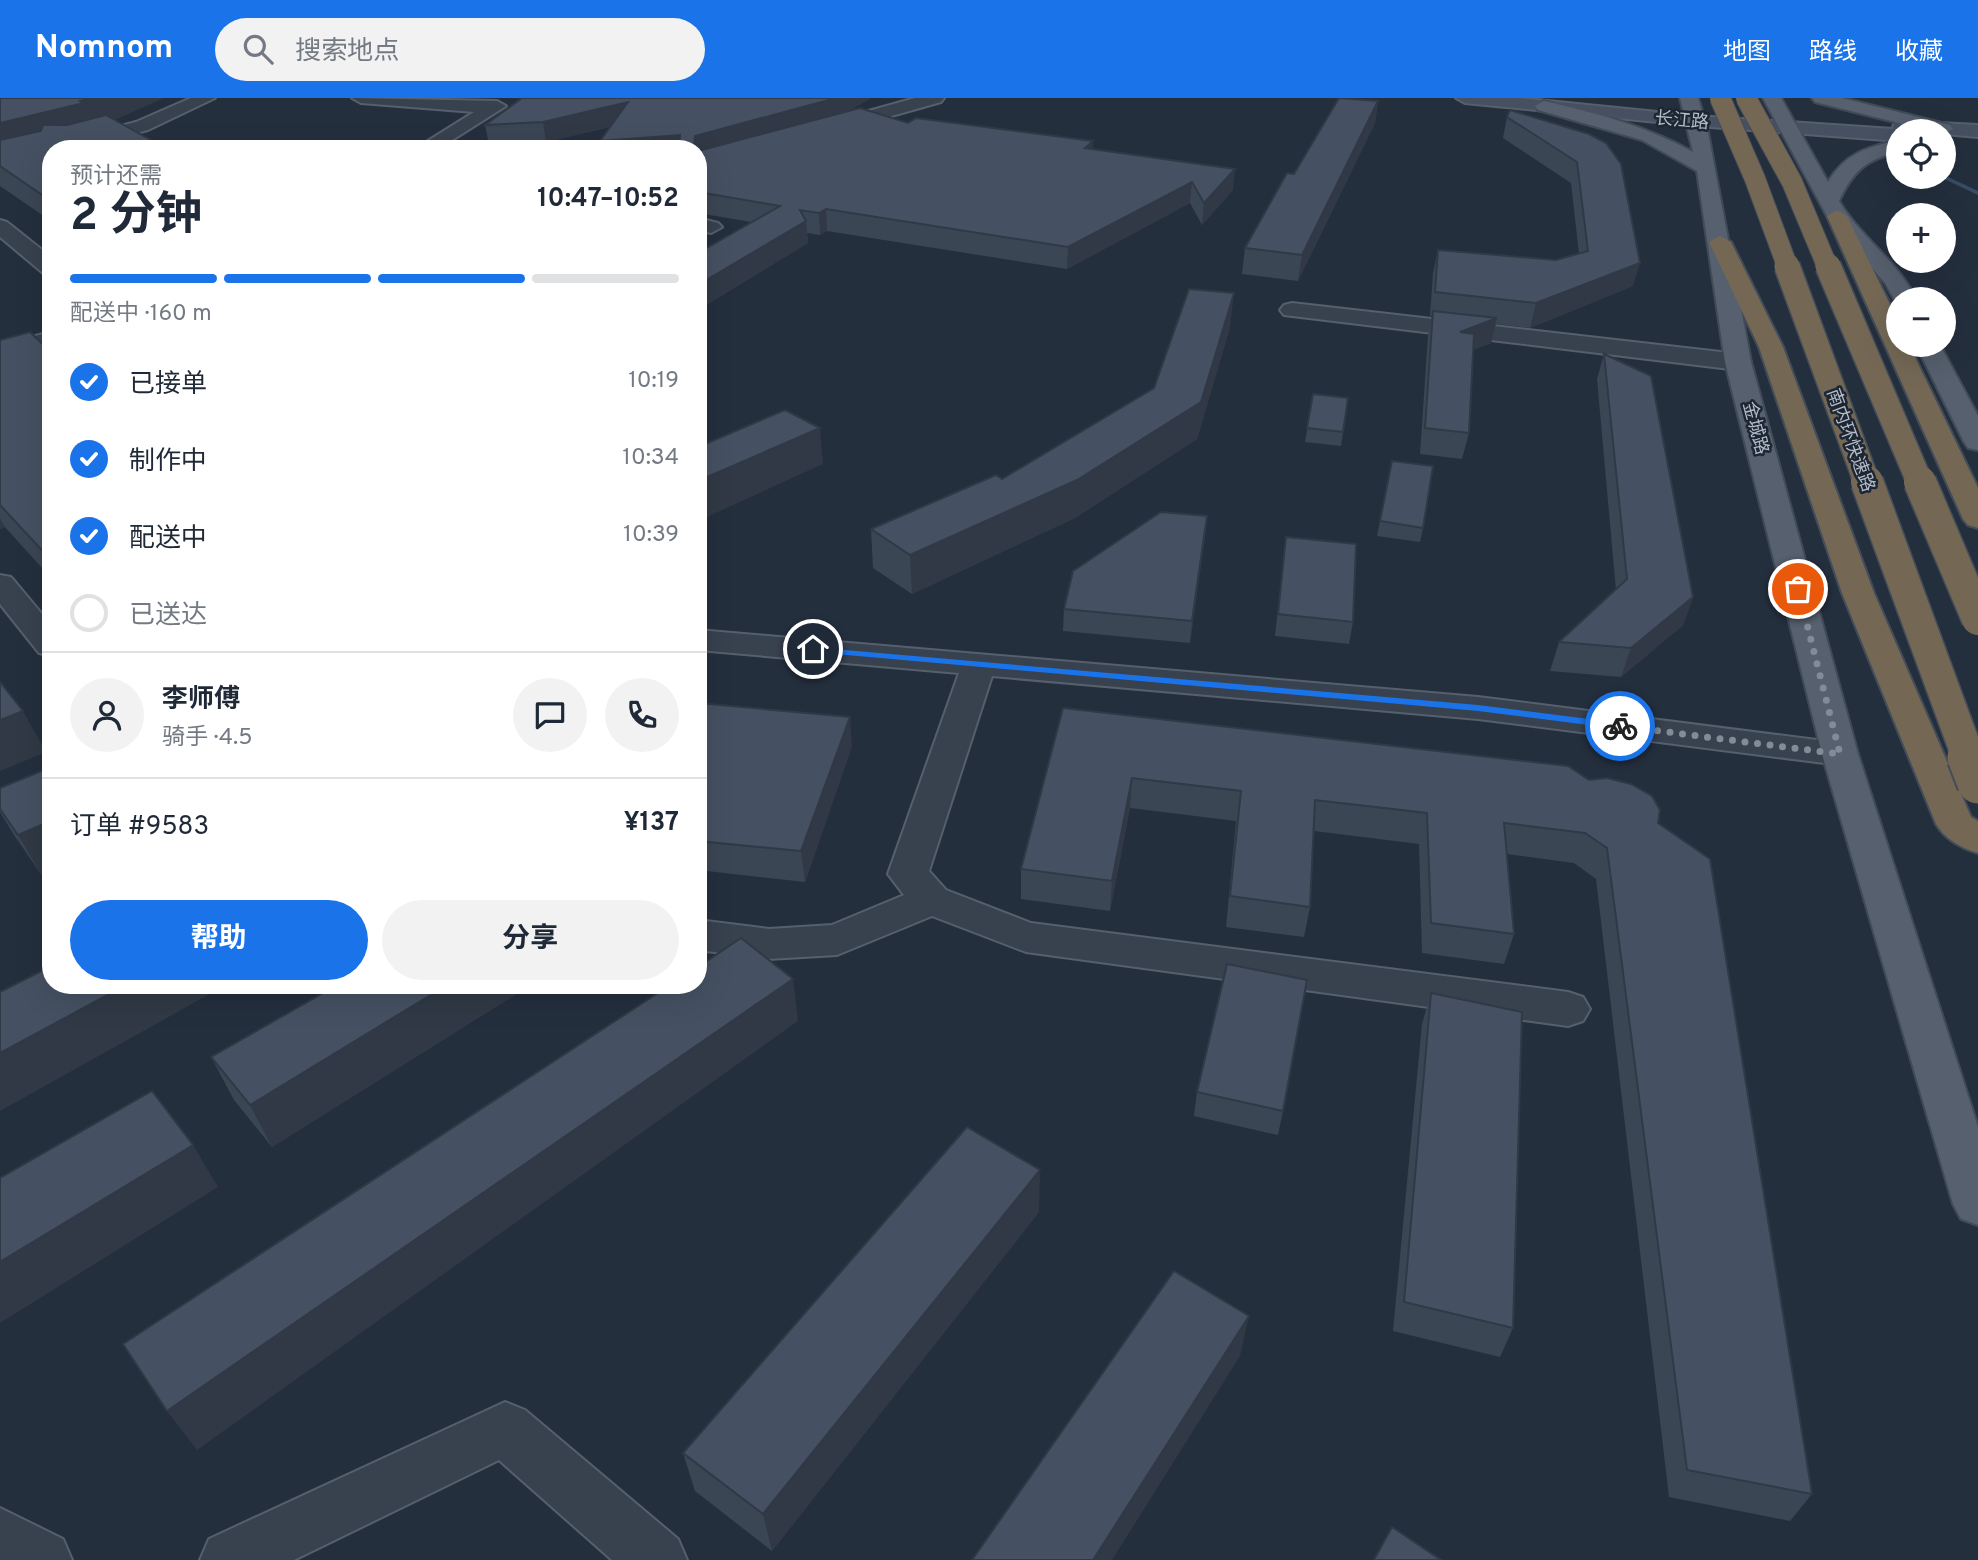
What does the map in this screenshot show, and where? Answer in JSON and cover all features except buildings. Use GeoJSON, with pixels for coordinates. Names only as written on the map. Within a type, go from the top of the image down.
{"type":"FeatureCollection","features":[{"type":"Feature","properties":{"kind":"highway","name":"南内环快速路"},"geometry":{"type":"LineString","coordinates":[[1720,98],[1755,179],[1978,783]]}},
{"type":"Feature","properties":{"kind":"highway"},"geometry":{"type":"LineString","coordinates":[[1746,98],[1793,182],[1978,619]]}},
{"type":"Feature","properties":{"kind":"highway"},"geometry":{"type":"LineString","coordinates":[[1833,208],[1978,519]]}},
{"type":"Feature","properties":{"kind":"highway"},"geometry":{"type":"LineString","coordinates":[[1720,242],[1770,347],[1858,593],[1955,824],[1978,840]]}},
{"type":"Feature","properties":{"kind":"main road","name":"长江路"},"geometry":{"type":"LineString","coordinates":[[1465,98],[1555,101],[1694,111],[1886,134]]}},
{"type":"Feature","properties":{"kind":"main road"},"geometry":{"type":"LineString","coordinates":[[1555,101],[1578,98]]}},
{"type":"Feature","properties":{"kind":"main road"},"geometry":{"type":"LineString","coordinates":[[1772,98],[1833,208],[1899,287]]}},
{"type":"Feature","properties":{"kind":"main road"},"geometry":{"type":"LineString","coordinates":[[1821,98],[1889,119]]}},
{"type":"Feature","properties":{"kind":"main road"},"geometry":{"type":"LineString","coordinates":[[1555,101],[1648,134],[1683,152],[1706,169]]}},
{"type":"Feature","properties":{"kind":"main road","name":"金城路"},"geometry":{"type":"LineString","coordinates":[[1694,111],[1720,242],[1738,362],[1840,754],[1978,1204]]}},
{"type":"Feature","properties":{"kind":"main road","name":"长江路"},"geometry":{"type":"LineString","coordinates":[[1788,124],[1886,132]]}},
{"type":"Feature","properties":{"kind":"main road","name":"长江路"},"geometry":{"type":"LineString","coordinates":[[1956,135],[1978,131]]}},
{"type":"Feature","properties":{"kind":"main road","name":"长江路"},"geometry":{"type":"LineString","coordinates":[[1956,138],[1978,141]]}},
{"type":"Feature","properties":{"kind":"main road"},"geometry":{"type":"LineString","coordinates":[[1833,208],[1840,175],[1852,161],[1886,149]]}},
{"type":"Feature","properties":{"kind":"main road"},"geometry":{"type":"LineString","coordinates":[[1934,357],[1978,442]]}},
{"type":"Feature","properties":{"kind":"street"},"geometry":{"type":"LineString","coordinates":[[87,140],[142,126],[206,98]]}},
{"type":"Feature","properties":{"kind":"street"},"geometry":{"type":"LineString","coordinates":[[361,98],[493,108]]}},
{"type":"Feature","properties":{"kind":"street"},"geometry":{"type":"LineString","coordinates":[[439,140],[510,98]]}},
{"type":"Feature","properties":{"kind":"street"},"geometry":{"type":"LineString","coordinates":[[805,135],[935,98]]}},
{"type":"Feature","properties":{"kind":"street"},"geometry":{"type":"LineString","coordinates":[[0,226],[42,261]]}},
{"type":"Feature","properties":{"kind":"street"},"geometry":{"type":"LineString","coordinates":[[1292,310],[1738,362]]}},
{"type":"Feature","properties":{"kind":"street"},"geometry":{"type":"LineString","coordinates":[[0,353],[42,341]]}},
{"type":"Feature","properties":{"kind":"street"},"geometry":{"type":"LineString","coordinates":[[0,584],[42,635]]}},
{"type":"Feature","properties":{"kind":"street"},"geometry":{"type":"LineString","coordinates":[[707,641],[1478,708],[1840,754]]}},
{"type":"Feature","properties":{"kind":"street"},"geometry":{"type":"LineString","coordinates":[[979,664],[908,874],[932,900],[1026,937],[1568,1009]]}},
{"type":"Feature","properties":{"kind":"street"},"geometry":{"type":"LineString","coordinates":[[707,936],[769,944],[837,940],[932,900]]}},
{"type":"Feature","properties":{"kind":"street"},"geometry":{"type":"LineString","coordinates":[[230,1560],[505,1429],[657,1560]]}},
{"type":"Feature","properties":{"kind":"street"},"geometry":{"type":"LineString","coordinates":[[0,1537],[19,1552],[42,1560]]}},
{"type":"Feature","properties":{"kind":"waterway"},"geometry":{"type":"LineString","coordinates":[[1956,183],[1978,193]]}},
{"type":"Feature","properties":{"kind":"way so far"},"geometry":{"type":"LineString","coordinates":[[1620,726],[1840,754],[1798,589]]}},
{"type":"Feature","properties":{"kind":"route"},"geometry":{"type":"LineString","coordinates":[[813,649],[1478,708],[1620,726]]}}]}
